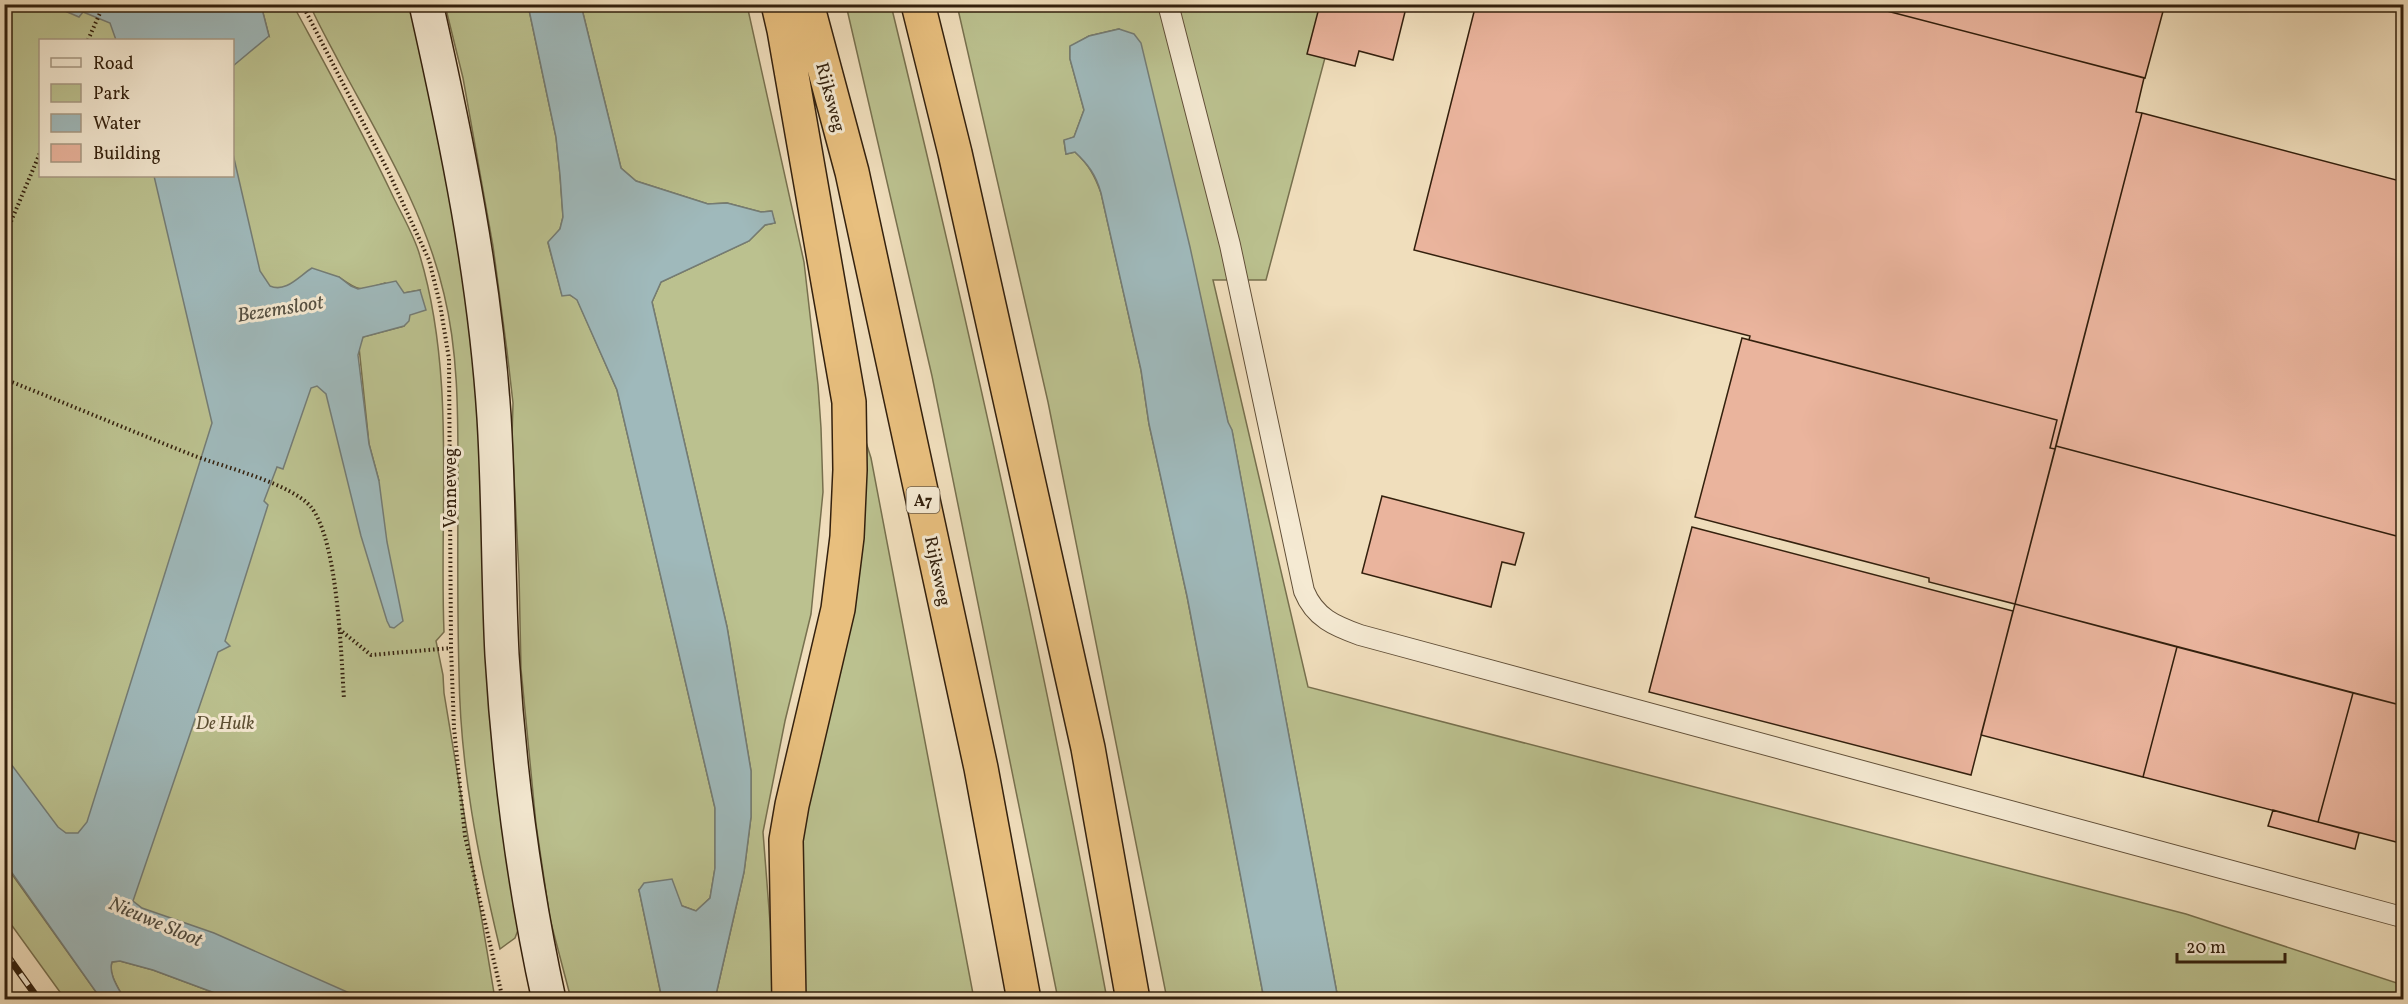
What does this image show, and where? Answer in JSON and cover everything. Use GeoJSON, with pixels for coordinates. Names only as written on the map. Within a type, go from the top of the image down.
{"type":"FeatureCollection","features":[{"type":"Feature","properties":{"kind":"highway"},"geometry":{"type":"LineString","coordinates":[[778,4],[849,402],[850,470],[847,537],[838,609],[792,804],[786,840],[789,999]]}},
{"type":"Feature","properties":{"kind":"highway","name":"Rijksweg"},"geometry":{"type":"LineString","coordinates":[[807,4],[852,172],[981,768],[1024,999]]}},
{"type":"Feature","properties":{"kind":"highway"},"geometry":{"type":"LineString","coordinates":[[918,4],[958,164],[1088,748],[1133,999]]}},
{"type":"Feature","properties":{"kind":"main road"},"geometry":{"type":"LineString","coordinates":[[426,4],[469,206],[489,359],[494,418],[502,654],[509,742],[521,844],[538,950],[549,999]]}},
{"type":"Feature","properties":{"kind":"lane"},"geometry":{"type":"LineString","coordinates":[[1168,4],[1230,245],[1304,591],[1308,602],[1323,619],[1360,636],[2398,916]]}},
{"type":"Feature","properties":{"kind":"path"},"geometry":{"type":"LineString","coordinates":[[88,39],[104,4]]}},
{"type":"Feature","properties":{"kind":"path","name":"Venneweg"},"geometry":{"type":"LineString","coordinates":[[302,4],[389,173],[429,260],[440,304],[449,359],[451,648],[454,728],[465,836],[503,999]]}},
{"type":"Feature","properties":{"kind":"path"},"geometry":{"type":"LineString","coordinates":[[4,238],[39,155]]}},
{"type":"Feature","properties":{"kind":"path"},"geometry":{"type":"LineString","coordinates":[[4,379],[196,456],[279,486],[310,506],[323,532],[331,569],[339,628],[344,699]]}},
{"type":"Feature","properties":{"kind":"path"},"geometry":{"type":"LineString","coordinates":[[339,628],[371,656],[451,648]]}},
{"type":"Feature","properties":{"kind":"green space","name":"De Hulk"},"geometry":{"type":"Polygon","coordinates":[[[4,5],[230,5],[269,36],[261,5],[293,5],[411,231],[420,256],[431,302],[438,348],[444,443],[444,632],[436,641],[495,999],[268,999],[107,951],[5,795],[4,5]],[[339,277],[296,281],[379,481],[369,444],[359,347],[363,337],[404,326],[420,290],[404,293],[385,283],[360,289],[339,277]]]}},
{"type":"Feature","properties":{"kind":"green space"},"geometry":{"type":"Polygon","coordinates":[[[310,5],[412,5],[443,145],[473,344],[518,930],[515,938],[500,949],[484,880],[472,812],[460,707],[457,404],[455,359],[449,316],[436,264],[413,205],[310,5]]]}},
{"type":"Feature","properties":{"kind":"green space"},"geometry":{"type":"Polygon","coordinates":[[[445,5],[528,5],[556,137],[560,175],[563,217],[560,229],[548,243],[562,295],[570,295],[577,299],[617,390],[715,808],[715,868],[710,898],[696,911],[639,890],[662,999],[571,999],[550,919],[536,824],[521,669],[512,437],[513,403],[493,246],[463,78],[445,5]]]}},
{"type":"Feature","properties":{"kind":"green space"},"geometry":{"type":"Polygon","coordinates":[[[581,5],[747,5],[804,262],[818,385],[823,492],[811,614],[785,721],[763,832],[776,999],[715,999],[744,872],[751,817],[751,771],[727,627],[652,302],[661,282],[749,241],[765,225],[775,223],[771,211],[761,212],[727,203],[708,204],[636,181],[621,168],[581,5]]]}},
{"type":"Feature","properties":{"kind":"green space"},"geometry":{"type":"Polygon","coordinates":[[[846,5],[891,5],[1006,500],[1107,999],[1058,999],[932,376],[846,5]]]}},
{"type":"Feature","properties":{"kind":"green space"},"geometry":{"type":"Polygon","coordinates":[[[957,5],[1339,5],[1266,280],[1213,280],[1308,687],[2186,914],[2403,985],[2403,999],[1338,999],[1232,431],[1228,423],[1189,246],[1119,29],[1089,36],[1070,47],[1070,59],[1084,110],[1074,137],[1064,141],[1066,154],[1075,152],[1084,162],[1094,176],[1101,193],[1141,370],[1149,424],[1187,596],[1264,999],[1167,999],[1048,402],[957,5]]]}},
{"type":"Feature","properties":{"kind":"green space"},"geometry":{"type":"Polygon","coordinates":[[[858,417],[871,458],[974,999],[804,1000],[802,841],[858,417]]]}},
{"type":"Feature","properties":{"kind":"green space"},"geometry":{"type":"Polygon","coordinates":[[[4,863],[101,999],[65,999],[5,916],[4,863]]]}},
{"type":"Feature","properties":{"kind":"green space"},"geometry":{"type":"Polygon","coordinates":[[[120,961],[153,970],[231,999],[124,999],[111,972],[112,962],[120,961]]]}},
{"type":"Feature","properties":{"kind":"water"},"geometry":{"type":"Polygon","coordinates":[[[51,5],[261,5],[269,36],[234,65],[234,39],[116,39],[110,23],[83,12],[79,17],[51,5]]]}},
{"type":"Feature","properties":{"kind":"water"},"geometry":{"type":"Polygon","coordinates":[[[528,5],[581,5],[621,168],[636,181],[708,204],[727,203],[761,212],[772,211],[775,223],[765,225],[749,241],[661,282],[652,302],[727,627],[751,771],[751,817],[744,872],[715,999],[662,999],[639,890],[644,883],[672,879],[682,906],[696,911],[710,898],[715,868],[715,808],[617,390],[577,300],[570,295],[562,296],[548,242],[560,229],[563,217],[560,175],[556,137],[528,5]]]}},
{"type":"Feature","properties":{"kind":"water"},"geometry":{"type":"Polygon","coordinates":[[[1119,29],[1134,34],[1141,43],[1190,247],[1228,422],[1232,430],[1338,999],[1264,999],[1187,596],[1149,424],[1141,370],[1101,193],[1094,175],[1084,161],[1075,152],[1066,154],[1064,140],[1074,137],[1084,110],[1070,59],[1070,46],[1089,36],[1119,29]]]}},
{"type":"Feature","properties":{"kind":"water"},"geometry":{"type":"Polygon","coordinates":[[[234,158],[260,271],[270,286],[276,288],[292,283],[312,268],[339,277],[358,289],[396,281],[404,293],[420,290],[426,310],[410,315],[409,321],[404,326],[363,337],[358,355],[369,444],[379,481],[387,542],[403,621],[394,628],[390,627],[387,621],[361,536],[326,394],[317,386],[311,388],[283,469],[277,467],[264,501],[268,505],[225,641],[230,646],[218,652],[133,901],[142,908],[214,933],[363,999],[231,999],[153,970],[120,961],[112,962],[111,971],[124,999],[101,999],[5,863],[5,756],[58,827],[66,833],[78,833],[87,822],[212,423],[154,177],[234,177],[234,158]]]}},
{"type":"Feature","properties":{"kind":"building"},"geometry":{"type":"Polygon","coordinates":[[[1320,4],[1407,4],[1393,60],[1359,51],[1355,66],[1307,54],[1320,4]]]}},
{"type":"Feature","properties":{"kind":"building"},"geometry":{"type":"Polygon","coordinates":[[[1476,4],[1860,4],[2144,78],[2136,112],[2142,113],[2055,449],[2050,448],[2057,420],[1749,340],[1750,336],[1414,250],[1476,4]]]}},
{"type":"Feature","properties":{"kind":"building"},"geometry":{"type":"Polygon","coordinates":[[[1860,4],[2165,4],[2145,78],[1860,4]]]}},
{"type":"Feature","properties":{"kind":"building"},"geometry":{"type":"Polygon","coordinates":[[[2142,113],[2404,182],[2404,538],[2056,446],[2142,113]]]}},
{"type":"Feature","properties":{"kind":"building"},"geometry":{"type":"Polygon","coordinates":[[[1742,338],[2057,420],[2050,448],[2055,449],[2015,604],[1929,582],[1929,578],[1695,517],[1742,338]]]}},
{"type":"Feature","properties":{"kind":"building"},"geometry":{"type":"Polygon","coordinates":[[[2056,446],[2404,538],[2404,706],[2015,604],[2056,446]]]}},
{"type":"Feature","properties":{"kind":"building"},"geometry":{"type":"Polygon","coordinates":[[[1382,496],[1524,533],[1515,565],[1502,562],[1491,607],[1362,573],[1382,496]]]}},
{"type":"Feature","properties":{"kind":"building"},"geometry":{"type":"Polygon","coordinates":[[[1692,527],[2013,611],[1971,775],[1649,692],[1692,527]]]}},
{"type":"Feature","properties":{"kind":"building"},"geometry":{"type":"Polygon","coordinates":[[[2015,604],[2177,647],[2143,777],[1981,735],[2015,604]]]}},
{"type":"Feature","properties":{"kind":"building"},"geometry":{"type":"Polygon","coordinates":[[[2177,647],[2353,693],[2318,822],[2143,777],[2177,647]]]}},
{"type":"Feature","properties":{"kind":"building"},"geometry":{"type":"Polygon","coordinates":[[[2353,693],[2404,706],[2404,844],[2318,822],[2353,693]]]}},
{"type":"Feature","properties":{"kind":"building"},"geometry":{"type":"Polygon","coordinates":[[[2273,810],[2359,833],[2355,849],[2268,826],[2273,810]]]}},
{"type":"Feature","properties":{"kind":"railway"},"geometry":{"type":"LineString","coordinates":[[4,951],[39,1000]]}},
{"type":"Feature","properties":{"kind":"railway"},"geometry":{"type":"LineString","coordinates":[[4,988],[13,1000]]}},
{"type":"Feature","properties":{"kind":"water label","name":"Bezemsloot"},"geometry":{"type":"Point","coordinates":[280,308]}},
{"type":"Feature","properties":{"kind":"water label","name":"Nieuwe Sloot"},"geometry":{"type":"Point","coordinates":[156,921]}}]}
